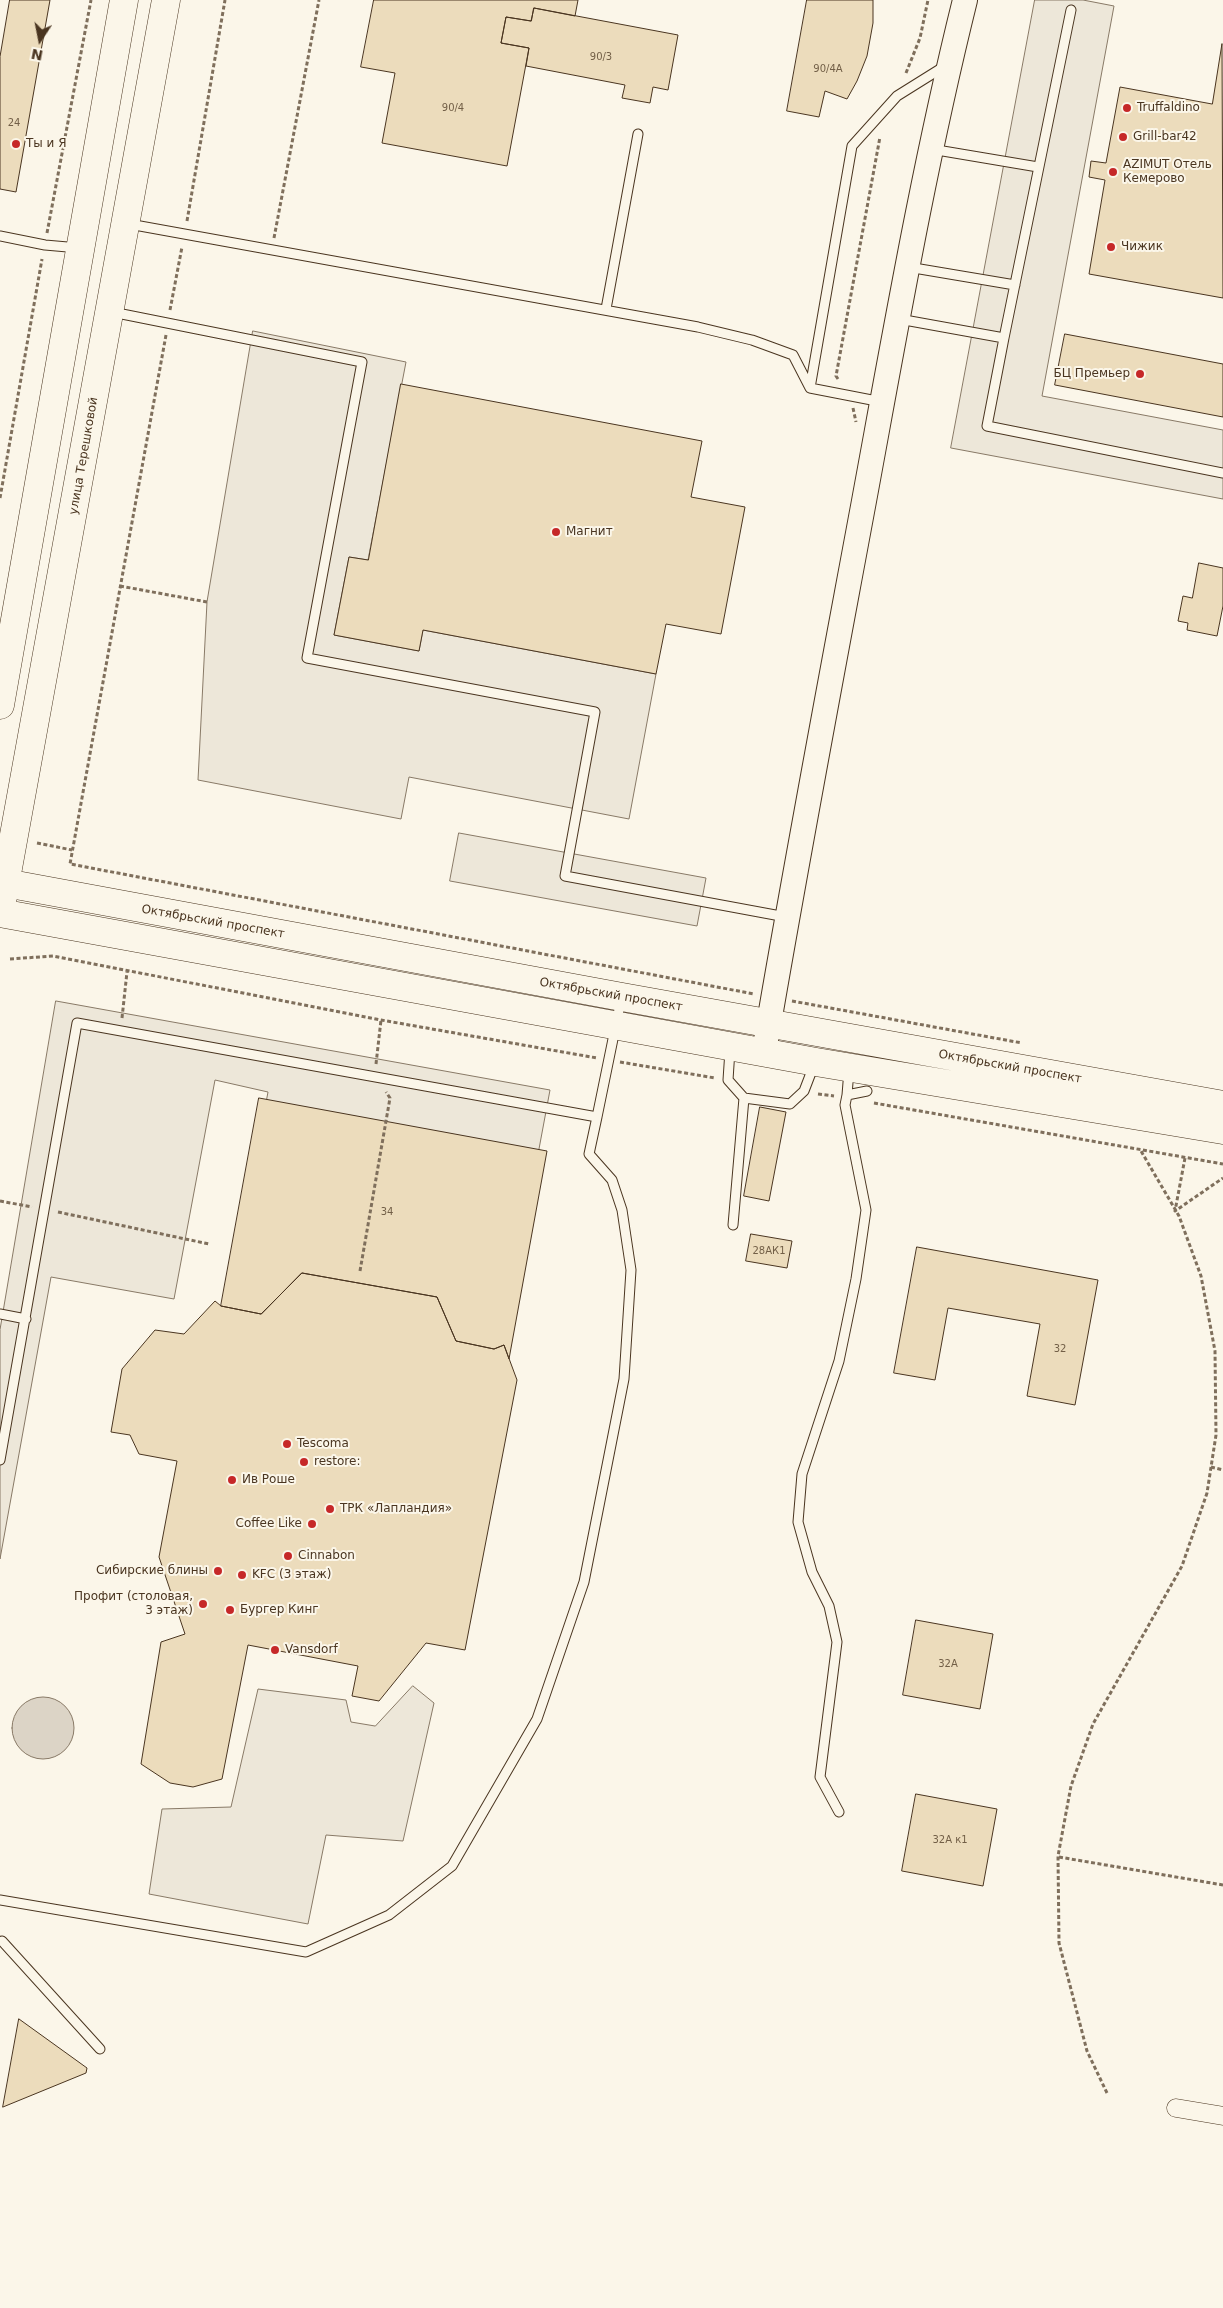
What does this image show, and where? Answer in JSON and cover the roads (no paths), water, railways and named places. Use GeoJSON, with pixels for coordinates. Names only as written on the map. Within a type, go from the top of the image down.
{"type":"FeatureCollection","features":[{"type":"Feature","properties":{"kind":"main road"},"geometry":{"type":"LineString","coordinates":[[0,705],[5,646],[81,248],[124,0]]}},
{"type":"Feature","properties":{"kind":"main road","name":"улица Терешковой"},"geometry":{"type":"LineString","coordinates":[[0,913],[3,883],[166,0]]}},
{"type":"Feature","properties":{"kind":"main road","name":"Октябрьский проспект"},"geometry":{"type":"LineString","coordinates":[[3,883],[622,997],[771,1011],[1223,1105]]}},
{"type":"Feature","properties":{"kind":"main road","name":"Октябрьский проспект"},"geometry":{"type":"LineString","coordinates":[[0,913],[816,1062],[1223,1130]]}},
{"type":"Feature","properties":{"kind":"street"},"geometry":{"type":"LineString","coordinates":[[764,1052],[786,917],[899,319],[907,267],[931,149],[965,0]]}},
{"type":"Feature","properties":{"kind":"street"},"geometry":{"type":"LineString","coordinates":[[1176,2108],[1223,2116]]}},
{"type":"Feature","properties":{"kind":"lane"},"geometry":{"type":"LineString","coordinates":[[1071,10],[987,426],[1223,473]]}},
{"type":"Feature","properties":{"kind":"lane"},"geometry":{"type":"LineString","coordinates":[[810,388],[852,146],[897,96],[950,63]]}},
{"type":"Feature","properties":{"kind":"lane"},"geometry":{"type":"LineString","coordinates":[[606,309],[638,134]]}},
{"type":"Feature","properties":{"kind":"lane"},"geometry":{"type":"LineString","coordinates":[[931,149],[1038,168]]}},
{"type":"Feature","properties":{"kind":"lane"},"geometry":{"type":"LineString","coordinates":[[126,224],[606,309],[707,329],[752,340],[793,355],[810,388]]}},
{"type":"Feature","properties":{"kind":"lane"},"geometry":{"type":"LineString","coordinates":[[0,236],[45,245],[81,248]]}},
{"type":"Feature","properties":{"kind":"lane"},"geometry":{"type":"LineString","coordinates":[[907,267],[1014,285]]}},
{"type":"Feature","properties":{"kind":"lane"},"geometry":{"type":"LineString","coordinates":[[110,311],[362,362],[307,658],[595,712],[565,876],[786,917]]}},
{"type":"Feature","properties":{"kind":"lane"},"geometry":{"type":"LineString","coordinates":[[899,319],[1004,338]]}},
{"type":"Feature","properties":{"kind":"lane"},"geometry":{"type":"LineString","coordinates":[[810,388],[882,402]]}},
{"type":"Feature","properties":{"kind":"lane"},"geometry":{"type":"LineString","coordinates":[[0,1900],[306,1952],[389,1915],[452,1866],[536,1719],[584,1582],[622,1388],[630,1270],[622,1210],[612,1180],[589,1154],[622,997]]}},
{"type":"Feature","properties":{"kind":"lane"},"geometry":{"type":"LineString","coordinates":[[0,1460],[77,1023],[597,1117]]}},
{"type":"Feature","properties":{"kind":"lane"},"geometry":{"type":"LineString","coordinates":[[730,1045],[728,1080],[744,1098],[790,1104],[804,1092],[816,1062]]}},
{"type":"Feature","properties":{"kind":"lane"},"geometry":{"type":"LineString","coordinates":[[839,1812],[820,1777],[837,1642],[829,1606],[812,1572],[798,1522],[802,1474],[840,1361],[856,1279],[866,1210],[846,1105],[849,1067]]}},
{"type":"Feature","properties":{"kind":"lane"},"geometry":{"type":"LineString","coordinates":[[847,1095],[867,1091]]}},
{"type":"Feature","properties":{"kind":"lane"},"geometry":{"type":"LineString","coordinates":[[733,1225],[744,1098]]}},
{"type":"Feature","properties":{"kind":"lane"},"geometry":{"type":"LineString","coordinates":[[0,1314],[26,1318]]}},
{"type":"Feature","properties":{"kind":"lane"},"geometry":{"type":"LineString","coordinates":[[1,1944],[100,2049]]}},
{"type":"Feature","properties":{"kind":"place","name":"Truffaldino"},"geometry":{"type":"Point","coordinates":[1127,108]}},
{"type":"Feature","properties":{"kind":"place","name":"Grill-bar42"},"geometry":{"type":"Point","coordinates":[1123,137]}},
{"type":"Feature","properties":{"kind":"place","name":"Ты и Я"},"geometry":{"type":"Point","coordinates":[16,144]}},
{"type":"Feature","properties":{"kind":"place","name":"AZIMUT Отель Кемерово"},"geometry":{"type":"Point","coordinates":[1113,172]}},
{"type":"Feature","properties":{"kind":"place","name":"Чижик"},"geometry":{"type":"Point","coordinates":[1111,247]}},
{"type":"Feature","properties":{"kind":"place","name":"БЦ Премьер"},"geometry":{"type":"Point","coordinates":[1140,374]}},
{"type":"Feature","properties":{"kind":"place","name":"Магнит"},"geometry":{"type":"Point","coordinates":[556,532]}},
{"type":"Feature","properties":{"kind":"place","name":"Tescoma"},"geometry":{"type":"Point","coordinates":[287,1444]}},
{"type":"Feature","properties":{"kind":"place","name":"restore:"},"geometry":{"type":"Point","coordinates":[304,1462]}},
{"type":"Feature","properties":{"kind":"place","name":"Ив Роше"},"geometry":{"type":"Point","coordinates":[232,1480]}},
{"type":"Feature","properties":{"kind":"place","name":"ТРК «Лапландия»"},"geometry":{"type":"Point","coordinates":[330,1509]}},
{"type":"Feature","properties":{"kind":"place","name":"Coffee Like"},"geometry":{"type":"Point","coordinates":[312,1524]}},
{"type":"Feature","properties":{"kind":"place","name":"Cinnabon"},"geometry":{"type":"Point","coordinates":[288,1556]}},
{"type":"Feature","properties":{"kind":"place","name":"Сибирские блины"},"geometry":{"type":"Point","coordinates":[218,1571]}},
{"type":"Feature","properties":{"kind":"place","name":"KFC (3 этаж)"},"geometry":{"type":"Point","coordinates":[242,1575]}},
{"type":"Feature","properties":{"kind":"place","name":"Профит (столовая, 3 этаж)"},"geometry":{"type":"Point","coordinates":[203,1604]}},
{"type":"Feature","properties":{"kind":"place","name":"Бургер Кинг"},"geometry":{"type":"Point","coordinates":[230,1610]}},
{"type":"Feature","properties":{"kind":"place","name":"Vansdorf"},"geometry":{"type":"Point","coordinates":[275,1650]}}]}
